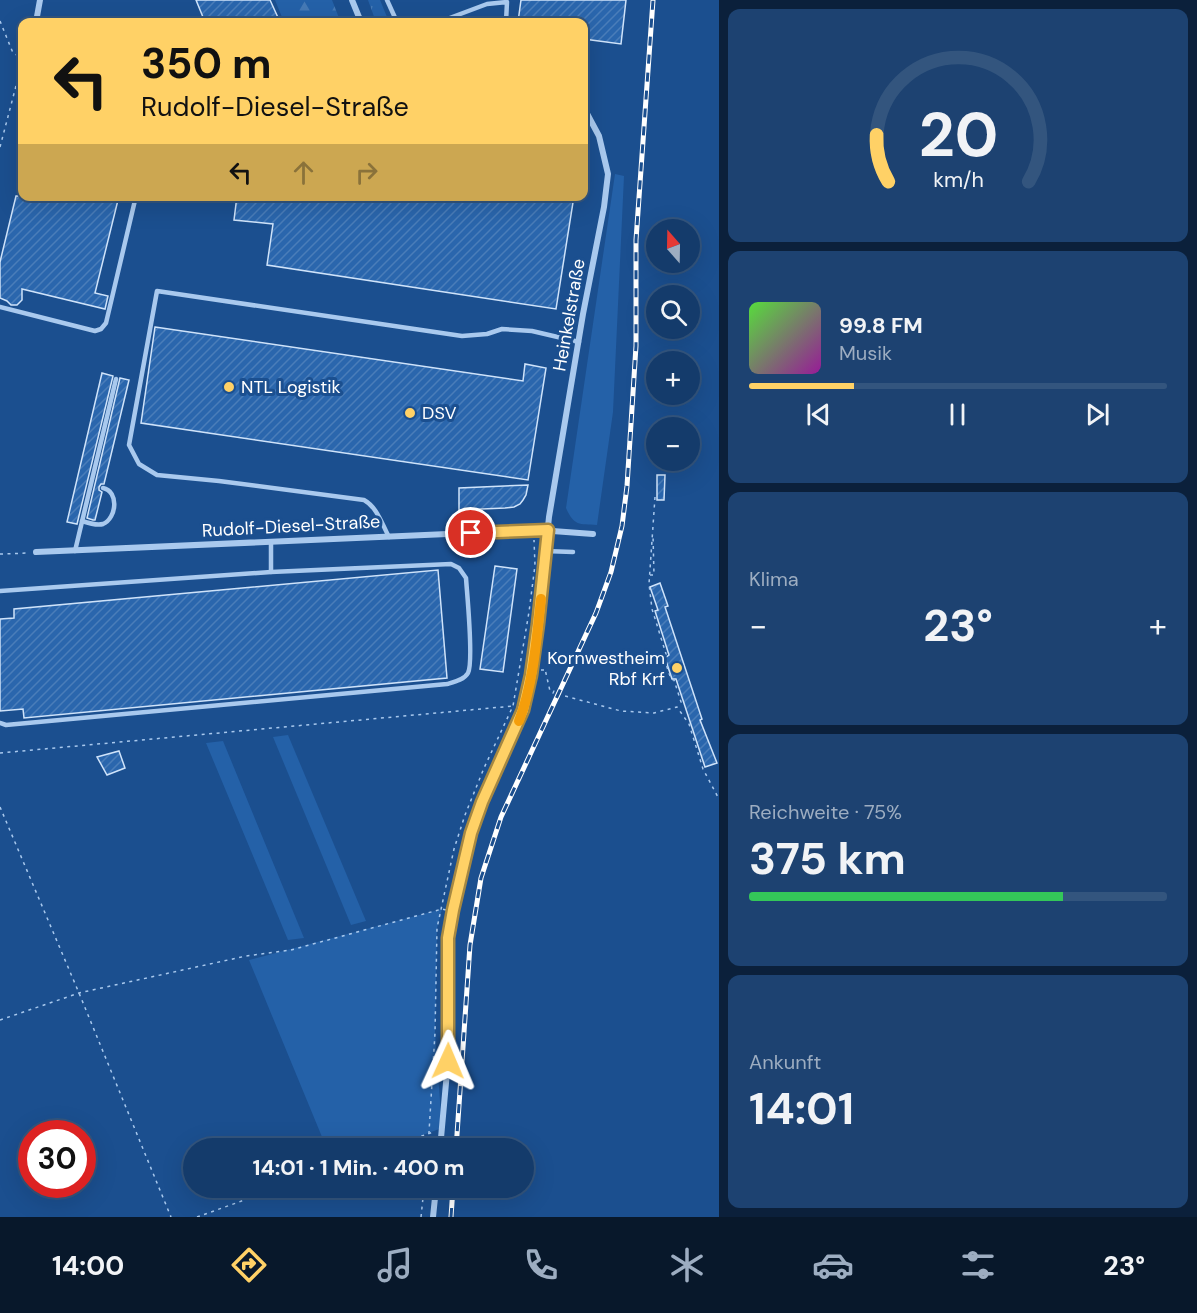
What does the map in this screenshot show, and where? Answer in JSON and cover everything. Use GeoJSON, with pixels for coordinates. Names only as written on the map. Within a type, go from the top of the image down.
{"type":"FeatureCollection","features":[{"type":"Feature","properties":{"kind":"street"},"geometry":{"type":"LineString","coordinates":[[37,18],[40,0]]}},
{"type":"Feature","properties":{"kind":"street"},"geometry":{"type":"LineString","coordinates":[[352,0],[359,18]]}},
{"type":"Feature","properties":{"kind":"street","name":"Heinkelstraße"},"geometry":{"type":"LineString","coordinates":[[441,1138],[448,1061],[448,938],[471,833],[482,802],[523,710],[538,624],[548,530],[604,207],[608,174],[599,136],[588,115]]}},
{"type":"Feature","properties":{"kind":"street","name":"Rudolf-Diesel-Straße"},"geometry":{"type":"LineString","coordinates":[[36,552],[548,530],[593,534]]}},
{"type":"Feature","properties":{"kind":"street"},"geometry":{"type":"LineString","coordinates":[[433,1217],[435,1198]]}},
{"type":"Feature","properties":{"kind":"lane"},"geometry":{"type":"LineString","coordinates":[[387,0],[395,18]]}},
{"type":"Feature","properties":{"kind":"lane"},"geometry":{"type":"LineString","coordinates":[[450,18],[487,4],[507,2],[506,18]]}},
{"type":"Feature","properties":{"kind":"lane"},"geometry":{"type":"LineString","coordinates":[[0,307],[95,331],[101,329],[106,323],[135,201]]}},
{"type":"Feature","properties":{"kind":"lane"},"geometry":{"type":"LineString","coordinates":[[388,537],[376,511],[364,500],[158,475],[139,464],[129,445],[158,291],[462,336],[487,334],[502,329],[532,331],[579,342]]}},
{"type":"Feature","properties":{"kind":"lane"},"geometry":{"type":"LineString","coordinates":[[75,550],[116,379]]}},
{"type":"Feature","properties":{"kind":"lane"},"geometry":{"type":"LineString","coordinates":[[82,521],[100,525],[111,517],[114,500],[112,494],[102,488]]}},
{"type":"Feature","properties":{"kind":"lane"},"geometry":{"type":"LineString","coordinates":[[271,542],[271,572]]}},
{"type":"Feature","properties":{"kind":"lane"},"geometry":{"type":"LineString","coordinates":[[545,551],[573,552]]}},
{"type":"Feature","properties":{"kind":"lane"},"geometry":{"type":"LineString","coordinates":[[0,591],[271,572],[451,564],[459,568],[466,578],[471,659],[468,673],[460,680],[447,684],[18,724],[0,723]]}},
{"type":"Feature","properties":{"kind":"path"},"geometry":{"type":"LineString","coordinates":[[0,21],[13,53],[18,56]]}},
{"type":"Feature","properties":{"kind":"path"},"geometry":{"type":"LineString","coordinates":[[0,147],[18,78]]}},
{"type":"Feature","properties":{"kind":"path"},"geometry":{"type":"LineString","coordinates":[[532,667],[545,669],[550,691],[553,693],[554,691],[621,711],[654,713],[677,707],[681,702],[664,658],[666,654],[652,609],[649,575],[654,497]]}},
{"type":"Feature","properties":{"kind":"path"},"geometry":{"type":"LineString","coordinates":[[649,575],[654,575],[653,534]]}},
{"type":"Feature","properties":{"kind":"path"},"geometry":{"type":"LineString","coordinates":[[0,554],[36,552]]}},
{"type":"Feature","properties":{"kind":"path"},"geometry":{"type":"LineString","coordinates":[[0,753],[513,706]]}},
{"type":"Feature","properties":{"kind":"path"},"geometry":{"type":"LineString","coordinates":[[677,707],[689,724],[703,769],[718,799]]}},
{"type":"Feature","properties":{"kind":"path"},"geometry":{"type":"LineString","coordinates":[[0,807],[171,1217]]}},
{"type":"Feature","properties":{"kind":"path"},"geometry":{"type":"LineString","coordinates":[[0,1020],[79,993],[246,956],[291,950],[442,909],[453,910]]}},
{"type":"Feature","properties":{"kind":"path"},"geometry":{"type":"LineString","coordinates":[[415,1138],[442,1128]]}},
{"type":"Feature","properties":{"kind":"path"},"geometry":{"type":"LineString","coordinates":[[197,1217],[250,1198]]}},
{"type":"Feature","properties":{"kind":"path"},"geometry":{"type":"LineString","coordinates":[[421,1217],[423,1198]]}},
{"type":"Feature","properties":{"kind":"green space"},"geometry":{"type":"Polygon","coordinates":[[[275,0],[332,0],[339,18],[282,18],[275,0]]]}},
{"type":"Feature","properties":{"kind":"green space"},"geometry":{"type":"Polygon","coordinates":[[[368,0],[380,0],[387,18],[375,18],[368,0]]]}},
{"type":"Feature","properties":{"kind":"green space"},"geometry":{"type":"Polygon","coordinates":[[[615,174],[624,176],[613,412],[597,525],[578,523],[566,508],[615,174]]]}},
{"type":"Feature","properties":{"kind":"green space"},"geometry":{"type":"Polygon","coordinates":[[[288,735],[366,921],[351,925],[273,737],[288,735]]]}},
{"type":"Feature","properties":{"kind":"green space"},"geometry":{"type":"Polygon","coordinates":[[[223,741],[304,938],[288,940],[206,743],[223,741]]]}},
{"type":"Feature","properties":{"kind":"green space"},"geometry":{"type":"Polygon","coordinates":[[[442,909],[437,928],[435,1033],[442,1128],[415,1138],[322,1138],[249,960],[442,909]]]}},
{"type":"Feature","properties":{"kind":"building"},"geometry":{"type":"Polygon","coordinates":[[[196,0],[270,0],[278,18],[203,18],[196,0]]]}},
{"type":"Feature","properties":{"kind":"building"},"geometry":{"type":"Polygon","coordinates":[[[521,0],[626,0],[621,44],[588,40],[588,18],[519,18],[521,0]]]}},
{"type":"Feature","properties":{"kind":"building"},"geometry":{"type":"Polygon","coordinates":[[[16,196],[18,196],[18,201],[118,201],[95,293],[108,296],[105,309],[22,289],[22,300],[17,305],[11,305],[0,298],[0,262],[16,196]]]}},
{"type":"Feature","properties":{"kind":"building"},"geometry":{"type":"Polygon","coordinates":[[[236,201],[573,201],[556,309],[267,265],[273,224],[234,220],[236,201]]]}},
{"type":"Feature","properties":{"kind":"building"},"geometry":{"type":"Polygon","coordinates":[[[155,327],[523,381],[525,364],[546,368],[528,480],[141,423],[155,327]]]}},
{"type":"Feature","properties":{"kind":"building"},"geometry":{"type":"Polygon","coordinates":[[[102,373],[113,376],[77,524],[67,522],[102,373]]]}},
{"type":"Feature","properties":{"kind":"building"},"geometry":{"type":"Polygon","coordinates":[[[120,378],[129,380],[104,484],[99,487],[102,492],[95,520],[93,520],[87,518],[120,378]]]}},
{"type":"Feature","properties":{"kind":"building"},"geometry":{"type":"Polygon","coordinates":[[[657,475],[665,475],[664,500],[657,500],[657,475]]]}},
{"type":"Feature","properties":{"kind":"building"},"geometry":{"type":"Polygon","coordinates":[[[528,485],[523,500],[514,507],[459,510],[459,488],[528,485]]]}},
{"type":"Feature","properties":{"kind":"building"},"geometry":{"type":"Polygon","coordinates":[[[495,566],[517,569],[503,672],[480,669],[495,566]]]}},
{"type":"Feature","properties":{"kind":"building"},"geometry":{"type":"Polygon","coordinates":[[[438,570],[447,678],[24,718],[23,709],[0,711],[0,619],[14,618],[14,609],[438,570]]]}},
{"type":"Feature","properties":{"kind":"building"},"geometry":{"type":"Polygon","coordinates":[[[660,583],[668,606],[665,607],[702,719],[700,720],[717,763],[705,767],[676,679],[672,679],[665,658],[669,655],[650,587],[660,583]]]}},
{"type":"Feature","properties":{"kind":"building"},"geometry":{"type":"Polygon","coordinates":[[[119,751],[125,768],[107,775],[97,757],[119,751]]]}},
{"type":"Feature","properties":{"kind":"railway"},"geometry":{"type":"LineString","coordinates":[[457,1138],[470,945],[481,878],[501,817],[596,613],[611,572],[622,526],[627,486],[636,346],[636,240],[653,0]]}},
{"type":"Feature","properties":{"kind":"railway"},"geometry":{"type":"LineString","coordinates":[[451,1217],[452,1198]]}},
{"type":"Feature","properties":{"kind":"slow traffic"},"geometry":{"type":"LineString","coordinates":[[519,721],[531,675],[541,599]]}},
{"type":"Feature","properties":{"kind":"place","name":"NTL Logistik"},"geometry":{"type":"Point","coordinates":[229,387]}},
{"type":"Feature","properties":{"kind":"place","name":"DSV"},"geometry":{"type":"Point","coordinates":[410,413]}},
{"type":"Feature","properties":{"kind":"place","name":"Kornwestheim Rbf Krf"},"geometry":{"type":"Point","coordinates":[677,668]}},
{"type":"Feature","properties":{"kind":"route"},"geometry":{"type":"LineString","coordinates":[[448,1061],[448,938],[453,910],[471,833],[482,802],[523,710],[531,675],[548,530],[471,533]]}}]}
